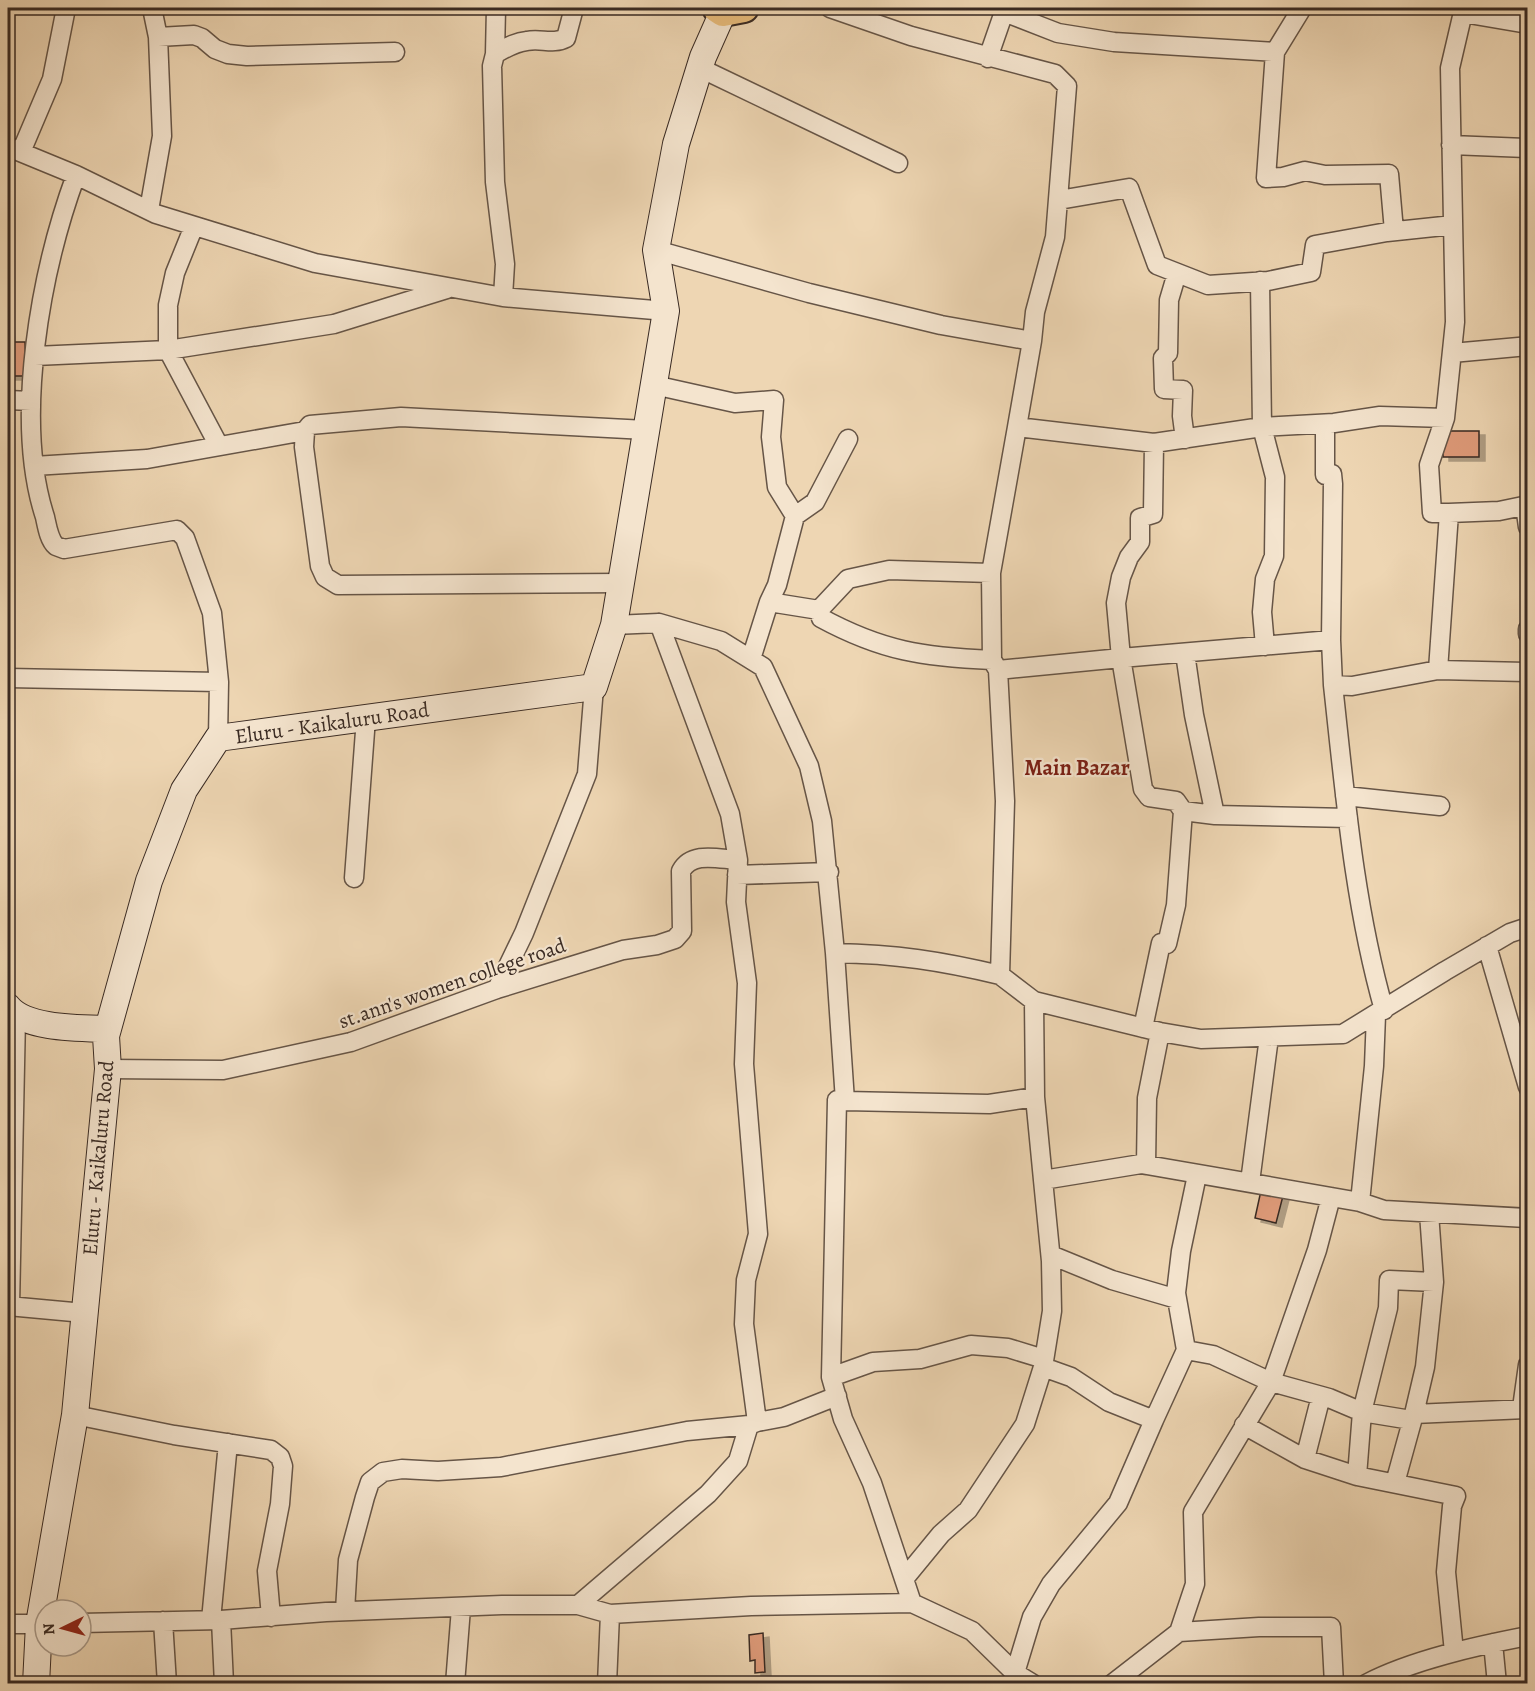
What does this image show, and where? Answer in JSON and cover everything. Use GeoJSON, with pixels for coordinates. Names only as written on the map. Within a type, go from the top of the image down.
{"type":"FeatureCollection","features":[{"type":"Feature","properties":{"kind":"main road"},"geometry":{"type":"LineString","coordinates":[[594,687],[614,625],[666,311],[656,250],[676,144],[700,68],[728,9]]}},
{"type":"Feature","properties":{"kind":"main road","name":"Eluru - Kaikaluru Road"},"geometry":{"type":"LineString","coordinates":[[46,1598],[75,1414],[108,1069],[108,1029],[149,881],[184,790],[218,738],[594,687]]}},
{"type":"Feature","properties":{"kind":"main road"},"geometry":{"type":"LineString","coordinates":[[12,1012],[61,1027],[108,1029]]}},
{"type":"Feature","properties":{"kind":"main road","name":"Eluru - Kaikaluru Road"},"geometry":{"type":"LineString","coordinates":[[36,1683],[39,1658]]}},
{"type":"Feature","properties":{"kind":"street"},"geometry":{"type":"LineString","coordinates":[[66,8],[52,79],[14,150],[76,175],[149,210],[315,263],[503,297],[666,311]]}},
{"type":"Feature","properties":{"kind":"street"},"geometry":{"type":"LineString","coordinates":[[149,210],[162,136],[158,37],[152,8]]}},
{"type":"Feature","properties":{"kind":"street"},"geometry":{"type":"LineString","coordinates":[[496,8],[495,54],[492,66],[495,182],[506,264],[503,297]]}},
{"type":"Feature","properties":{"kind":"street"},"geometry":{"type":"LineString","coordinates":[[495,54],[511,45],[529,40],[559,42],[566,38],[574,8]]}},
{"type":"Feature","properties":{"kind":"street"},"geometry":{"type":"LineString","coordinates":[[830,8],[911,36],[972,50],[988,58],[1055,74],[1067,86],[1055,237],[1035,312],[1032,341],[991,573],[1005,801],[1000,975]]}},
{"type":"Feature","properties":{"kind":"street"},"geometry":{"type":"LineString","coordinates":[[1302,8],[1275,52],[1266,178],[1305,171],[1325,175],[1389,174],[1394,231]]}},
{"type":"Feature","properties":{"kind":"street"},"geometry":{"type":"LineString","coordinates":[[988,58],[1005,10],[1058,33],[1114,42],[1275,52]]}},
{"type":"Feature","properties":{"kind":"street"},"geometry":{"type":"LineString","coordinates":[[1527,24],[1464,10],[1450,68],[1455,322],[1445,417],[1429,465],[1432,513],[1499,511],[1526,505],[1527,527]]}},
{"type":"Feature","properties":{"kind":"street"},"geometry":{"type":"LineString","coordinates":[[158,37],[194,35],[202,38],[215,49],[228,54],[247,56],[395,52]]}},
{"type":"Feature","properties":{"kind":"street"},"geometry":{"type":"LineString","coordinates":[[700,68],[898,163]]}},
{"type":"Feature","properties":{"kind":"street"},"geometry":{"type":"LineString","coordinates":[[1450,145],[1527,148]]}},
{"type":"Feature","properties":{"kind":"street"},"geometry":{"type":"LineString","coordinates":[[76,175],[58,223],[35,356],[31,401],[36,490],[56,546],[64,549],[177,530],[185,538],[212,613],[219,682],[218,738]]}},
{"type":"Feature","properties":{"kind":"street"},"geometry":{"type":"LineString","coordinates":[[1059,200],[1129,188],[1157,265],[1208,285],[1260,281],[1311,272],[1315,245],[1394,231],[1453,225]]}},
{"type":"Feature","properties":{"kind":"street"},"geometry":{"type":"LineString","coordinates":[[194,226],[175,273],[168,305],[168,350],[219,446]]}},
{"type":"Feature","properties":{"kind":"street"},"geometry":{"type":"LineString","coordinates":[[656,250],[809,293],[941,325],[1032,341]]}},
{"type":"Feature","properties":{"kind":"street"},"geometry":{"type":"LineString","coordinates":[[1177,273],[1169,300],[1168,353],[1163,358],[1164,389],[1183,390],[1182,416],[1185,439]]}},
{"type":"Feature","properties":{"kind":"street"},"geometry":{"type":"LineString","coordinates":[[1260,281],[1263,428],[1275,477],[1274,556],[1265,579],[1262,612],[1264,646]]}},
{"type":"Feature","properties":{"kind":"street"},"geometry":{"type":"LineString","coordinates":[[35,356],[168,350],[334,324],[451,288]]}},
{"type":"Feature","properties":{"kind":"street"},"geometry":{"type":"LineString","coordinates":[[1452,353],[1527,346]]}},
{"type":"Feature","properties":{"kind":"street"},"geometry":{"type":"LineString","coordinates":[[654,385],[735,402],[774,400],[771,437],[777,487],[795,516]]}},
{"type":"Feature","properties":{"kind":"street"},"geometry":{"type":"LineString","coordinates":[[8,400],[31,401]]}},
{"type":"Feature","properties":{"kind":"street"},"geometry":{"type":"LineString","coordinates":[[1017,427],[1154,443],[1263,428],[1325,424],[1380,416],[1445,417]]}},
{"type":"Feature","properties":{"kind":"street"},"geometry":{"type":"LineString","coordinates":[[621,583],[338,585],[325,577],[320,566],[304,447],[305,431],[310,425],[401,417],[646,430]]}},
{"type":"Feature","properties":{"kind":"street"},"geometry":{"type":"LineString","coordinates":[[1325,424],[1325,475],[1332,474],[1334,484],[1331,640],[1333,685],[1348,818],[1380,1012],[1360,1202]]}},
{"type":"Feature","properties":{"kind":"street"},"geometry":{"type":"LineString","coordinates":[[34,466],[147,459],[305,431]]}},
{"type":"Feature","properties":{"kind":"street"},"geometry":{"type":"LineString","coordinates":[[750,659],[777,585],[795,516],[815,502],[848,439]]}},
{"type":"Feature","properties":{"kind":"street"},"geometry":{"type":"LineString","coordinates":[[1146,1165],[1151,1030],[1161,943],[1167,944],[1176,905],[1184,811],[1176,801],[1149,797],[1143,789],[1121,658],[1116,603],[1121,577],[1129,557],[1140,542],[1140,518],[1152,514],[1154,443]]}},
{"type":"Feature","properties":{"kind":"street"},"geometry":{"type":"LineString","coordinates":[[1438,670],[1449,513]]}},
{"type":"Feature","properties":{"kind":"street"},"geometry":{"type":"LineString","coordinates":[[819,610],[848,579],[889,570],[991,573]]}},
{"type":"Feature","properties":{"kind":"street"},"geometry":{"type":"LineString","coordinates":[[769,602],[819,610]]}},
{"type":"Feature","properties":{"kind":"street"},"geometry":{"type":"LineString","coordinates":[[819,610],[821,618],[854,635],[882,645],[933,658],[995,665],[1121,658],[1331,640]]}},
{"type":"Feature","properties":{"kind":"street"},"geometry":{"type":"LineString","coordinates":[[578,1605],[708,1494],[738,1461],[753,1423],[744,1324],[746,1280],[758,1234],[744,1064],[747,983],[736,902],[737,867],[730,814],[659,623]]}},
{"type":"Feature","properties":{"kind":"street"},"geometry":{"type":"LineString","coordinates":[[614,625],[659,623],[721,641],[763,667],[808,766],[822,821],[836,953],[845,1101]]}},
{"type":"Feature","properties":{"kind":"street"},"geometry":{"type":"LineString","coordinates":[[1527,629],[1527,634]]}},
{"type":"Feature","properties":{"kind":"street"},"geometry":{"type":"LineString","coordinates":[[1185,653],[1194,715],[1215,815]]}},
{"type":"Feature","properties":{"kind":"street"},"geometry":{"type":"LineString","coordinates":[[1333,685],[1352,686],[1438,670],[1527,672]]}},
{"type":"Feature","properties":{"kind":"street"},"geometry":{"type":"LineString","coordinates":[[8,678],[219,682]]}},
{"type":"Feature","properties":{"kind":"street"},"geometry":{"type":"LineString","coordinates":[[497,989],[524,933],[587,774],[594,687]]}},
{"type":"Feature","properties":{"kind":"street"},"geometry":{"type":"LineString","coordinates":[[354,879],[366,718]]}},
{"type":"Feature","properties":{"kind":"street"},"geometry":{"type":"LineString","coordinates":[[1345,796],[1440,806]]}},
{"type":"Feature","properties":{"kind":"street"},"geometry":{"type":"LineString","coordinates":[[1184,811],[1215,815],[1348,818]]}},
{"type":"Feature","properties":{"kind":"street","name":"st.ann's women college road"},"geometry":{"type":"LineString","coordinates":[[108,1069],[223,1070],[351,1042],[497,989],[624,950],[675,939],[682,931],[681,871],[685,863],[695,857],[737,867]]}},
{"type":"Feature","properties":{"kind":"street"},"geometry":{"type":"LineString","coordinates":[[737,867],[829,872]]}},
{"type":"Feature","properties":{"kind":"street"},"geometry":{"type":"LineString","coordinates":[[836,953],[884,954],[940,960],[1000,975],[1034,1001],[1151,1030],[1201,1039],[1269,1037],[1343,1034],[1487,946],[1527,927]]}},
{"type":"Feature","properties":{"kind":"street"},"geometry":{"type":"LineString","coordinates":[[1487,946],[1527,1088]]}},
{"type":"Feature","properties":{"kind":"street"},"geometry":{"type":"LineString","coordinates":[[904,1579],[941,1534],[968,1510],[1025,1424],[1043,1363],[1052,1311],[1051,1255],[1035,1097],[1034,1001]]}},
{"type":"Feature","properties":{"kind":"street"},"geometry":{"type":"LineString","coordinates":[[12,1012],[9,1306],[84,1313]]}},
{"type":"Feature","properties":{"kind":"street"},"geometry":{"type":"LineString","coordinates":[[1250,1182],[1269,1037]]}},
{"type":"Feature","properties":{"kind":"street"},"geometry":{"type":"LineString","coordinates":[[912,1603],[872,1483],[843,1419],[831,1377],[837,1100],[989,1104],[1035,1097]]}},
{"type":"Feature","properties":{"kind":"street"},"geometry":{"type":"LineString","coordinates":[[1043,1180],[1146,1165],[1360,1202],[1384,1210],[1527,1218]]}},
{"type":"Feature","properties":{"kind":"street"},"geometry":{"type":"LineString","coordinates":[[1015,1678],[1032,1617],[1051,1584],[1118,1503],[1186,1350],[1178,1299],[1181,1251],[1197,1175]]}},
{"type":"Feature","properties":{"kind":"street"},"geometry":{"type":"LineString","coordinates":[[1179,1632],[1195,1584],[1193,1512],[1271,1382],[1317,1250],[1331,1197]]}},
{"type":"Feature","properties":{"kind":"street"},"geometry":{"type":"LineString","coordinates":[[1395,1483],[1425,1367],[1434,1282],[1429,1213]]}},
{"type":"Feature","properties":{"kind":"street"},"geometry":{"type":"LineString","coordinates":[[1051,1255],[1101,1277],[1178,1299]]}},
{"type":"Feature","properties":{"kind":"street"},"geometry":{"type":"LineString","coordinates":[[1357,1476],[1362,1412],[1388,1308],[1389,1280],[1434,1282]]}},
{"type":"Feature","properties":{"kind":"street"},"geometry":{"type":"LineString","coordinates":[[831,1377],[873,1362],[920,1359],[971,1345],[1008,1348],[1071,1377],[1109,1402],[1154,1420]]}},
{"type":"Feature","properties":{"kind":"street"},"geometry":{"type":"LineString","coordinates":[[1186,1350],[1213,1355],[1271,1382],[1321,1396],[1362,1412],[1412,1417],[1525,1408],[1527,1365]]}},
{"type":"Feature","properties":{"kind":"street"},"geometry":{"type":"LineString","coordinates":[[345,1611],[348,1560],[364,1497],[370,1482],[383,1472],[402,1469],[438,1471],[501,1467],[687,1431],[784,1417],[837,1396]]}},
{"type":"Feature","properties":{"kind":"street"},"geometry":{"type":"LineString","coordinates":[[1305,1459],[1321,1396]]}},
{"type":"Feature","properties":{"kind":"street"},"geometry":{"type":"LineString","coordinates":[[75,1414],[271,1450],[280,1457],[283,1467],[280,1504],[267,1571],[271,1617]]}},
{"type":"Feature","properties":{"kind":"street"},"geometry":{"type":"LineString","coordinates":[[1244,1425],[1305,1459],[1357,1476],[1456,1496],[1452,1506],[1446,1572],[1454,1653]]}},
{"type":"Feature","properties":{"kind":"street"},"geometry":{"type":"LineString","coordinates":[[224,1683],[216,1620],[228,1443]]}},
{"type":"Feature","properties":{"kind":"street"},"geometry":{"type":"LineString","coordinates":[[93,1623],[216,1620],[345,1611],[578,1605],[610,1614],[751,1606],[912,1603],[972,1630],[1015,1678],[1033,1683]]}},
{"type":"Feature","properties":{"kind":"street"},"geometry":{"type":"LineString","coordinates":[[455,1683],[462,1608]]}},
{"type":"Feature","properties":{"kind":"street"},"geometry":{"type":"LineString","coordinates":[[607,1683],[610,1614]]}},
{"type":"Feature","properties":{"kind":"street"},"geometry":{"type":"LineString","coordinates":[[163,1621],[166,1683]]}},
{"type":"Feature","properties":{"kind":"street"},"geometry":{"type":"LineString","coordinates":[[8,1624],[33,1624]]}},
{"type":"Feature","properties":{"kind":"street"},"geometry":{"type":"LineString","coordinates":[[1112,1683],[1179,1632],[1259,1627],[1331,1627],[1334,1683]]}},
{"type":"Feature","properties":{"kind":"street"},"geometry":{"type":"LineString","coordinates":[[1375,1681],[1454,1653],[1527,1636]]}},
{"type":"Feature","properties":{"kind":"street"},"geometry":{"type":"LineString","coordinates":[[1493,1643],[1497,1683]]}},
{"type":"Feature","properties":{"kind":"building"},"geometry":{"type":"Polygon","coordinates":[[[8,319],[9,342],[25,342],[26,376],[8,376],[8,319]]]}},
{"type":"Feature","properties":{"kind":"building"},"geometry":{"type":"Polygon","coordinates":[[[1443,431],[1479,431],[1479,457],[1443,457],[1443,431]]]}},
{"type":"Feature","properties":{"kind":"building"},"geometry":{"type":"Polygon","coordinates":[[[1262,1186],[1284,1192],[1276,1223],[1255,1218],[1262,1186]]]}},
{"type":"Feature","properties":{"kind":"building"},"geometry":{"type":"Polygon","coordinates":[[[763,1633],[765,1672],[755,1673],[755,1660],[750,1661],[749,1635],[763,1633]]]}},
{"type":"Feature","properties":{"kind":"building"},"geometry":{"type":"Polygon","coordinates":[[[695,1678],[695,1684],[671,1684],[671,1679],[695,1678]]]}},
{"type":"Feature","properties":{"kind":"district","name":"Main Bazar"},"geometry":{"type":"Point","coordinates":[1077,767]}}]}
